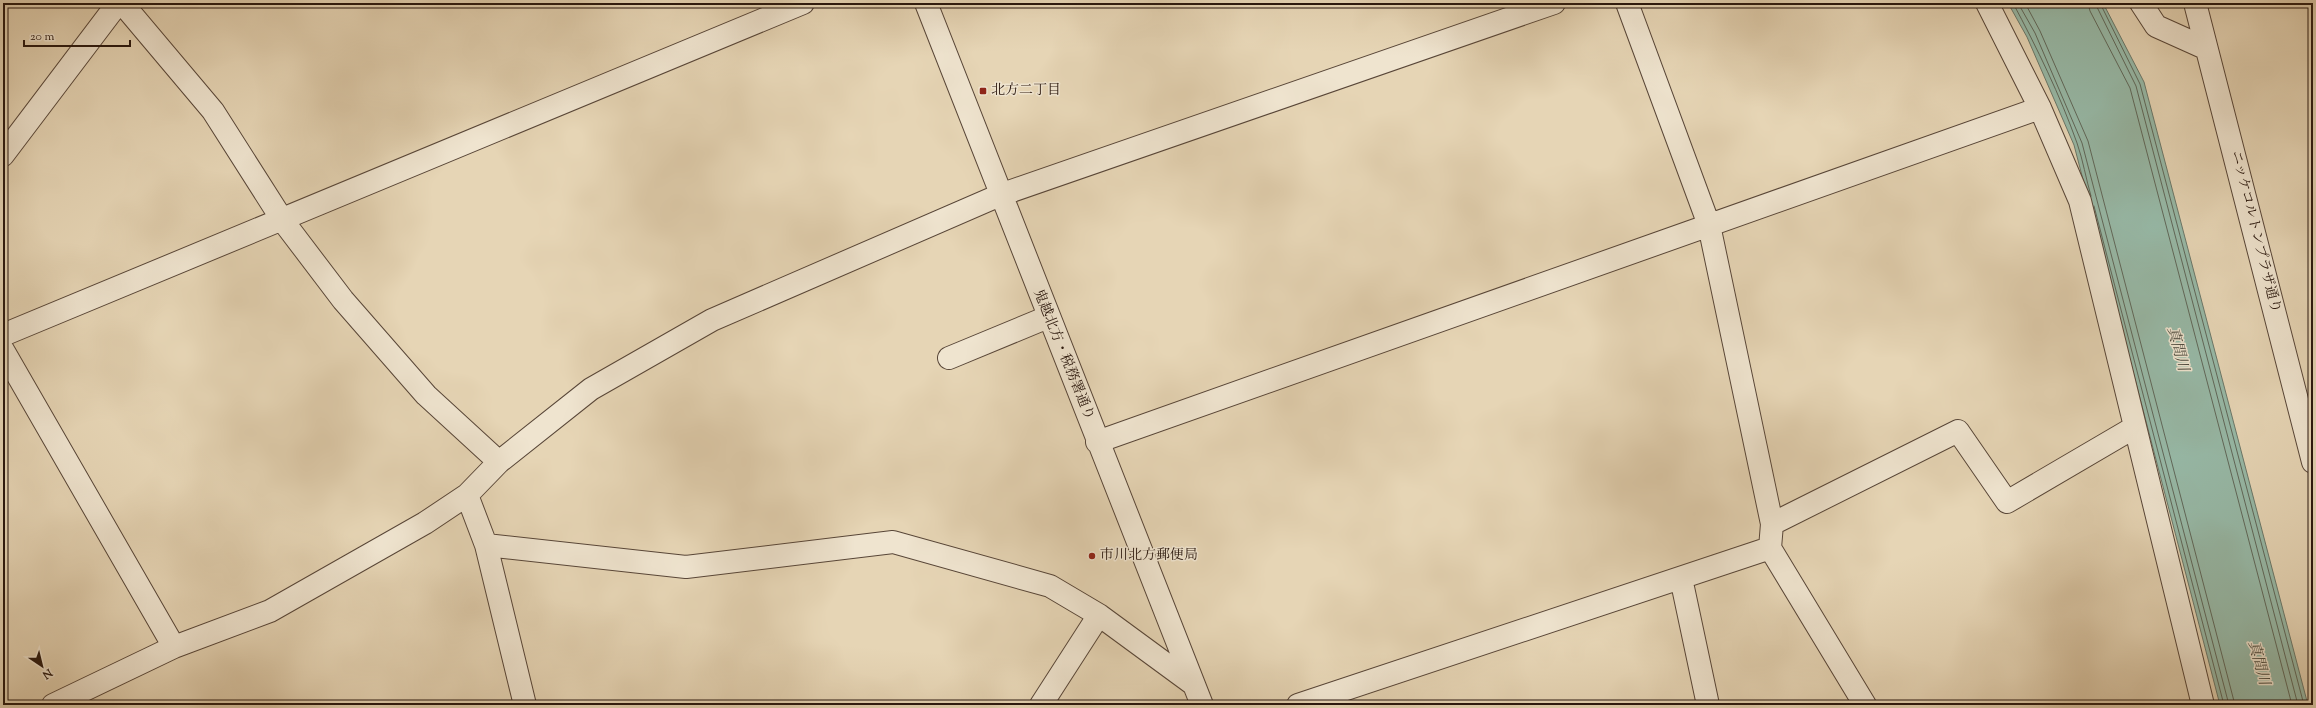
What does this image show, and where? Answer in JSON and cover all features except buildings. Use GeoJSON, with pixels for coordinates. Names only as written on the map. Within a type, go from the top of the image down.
{"type":"FeatureCollection","features":[{"type":"Feature","properties":{"kind":"street"},"geometry":{"type":"LineString","coordinates":[[3,155],[118,3]]}},
{"type":"Feature","properties":{"kind":"street"},"geometry":{"type":"LineString","coordinates":[[122,3],[213,111],[283,221],[343,300],[420,390],[499,462]]}},
{"type":"Feature","properties":{"kind":"street"},"geometry":{"type":"LineString","coordinates":[[3,335],[283,221],[803,3]]}},
{"type":"Feature","properties":{"kind":"street","name":"鬼越北方・税務署通り"},"geometry":{"type":"LineString","coordinates":[[926,3],[1097,442],[1202,705]]}},
{"type":"Feature","properties":{"kind":"street"},"geometry":{"type":"LineString","coordinates":[[53,705],[174,647],[270,611],[425,523],[467,495],[499,462],[591,389],[712,320],[1000,195],[1554,3]]}},
{"type":"Feature","properties":{"kind":"street"},"geometry":{"type":"LineString","coordinates":[[1627,3],[1709,225],[1772,524],[1770,548],[1865,705]]}},
{"type":"Feature","properties":{"kind":"street"},"geometry":{"type":"LineString","coordinates":[[1988,3],[2040,108],[2080,200],[2203,705]]}},
{"type":"Feature","properties":{"kind":"street"},"geometry":{"type":"LineString","coordinates":[[2141,3],[2156,26],[2205,48]]}},
{"type":"Feature","properties":{"kind":"street","name":"ニッケコルトンプラザ通り"},"geometry":{"type":"LineString","coordinates":[[2195,3],[2205,48],[2234,152],[2313,462]]}},
{"type":"Feature","properties":{"kind":"street"},"geometry":{"type":"LineString","coordinates":[[1097,442],[2040,108]]}},
{"type":"Feature","properties":{"kind":"street"},"geometry":{"type":"LineString","coordinates":[[949,358],[1048,317]]}},
{"type":"Feature","properties":{"kind":"street"},"geometry":{"type":"LineString","coordinates":[[3,350],[174,647]]}},
{"type":"Feature","properties":{"kind":"street"},"geometry":{"type":"LineString","coordinates":[[1772,524],[1958,431],[2007,502],[2135,427]]}},
{"type":"Feature","properties":{"kind":"street"},"geometry":{"type":"LineString","coordinates":[[467,495],[486,545],[525,705]]}},
{"type":"Feature","properties":{"kind":"street"},"geometry":{"type":"LineString","coordinates":[[486,545],[686,567],[893,542],[1050,586],[1099,615],[1193,684]]}},
{"type":"Feature","properties":{"kind":"street"},"geometry":{"type":"LineString","coordinates":[[1298,705],[1770,548]]}},
{"type":"Feature","properties":{"kind":"street"},"geometry":{"type":"LineString","coordinates":[[1681,578],[1708,705]]}},
{"type":"Feature","properties":{"kind":"street"},"geometry":{"type":"LineString","coordinates":[[1041,705],[1099,615]]}},
{"type":"Feature","properties":{"kind":"water","name":"真間川"},"geometry":{"type":"Polygon","coordinates":[[[2008,3],[2103,3],[2144,82],[2308,705],[2220,705],[2074,145],[2027,37],[2008,3]]]}},
{"type":"Feature","properties":{"kind":"place","name":"北方二丁目"},"geometry":{"type":"Point","coordinates":[983,91]}},
{"type":"Feature","properties":{"kind":"place","name":"市川北方郵便局"},"geometry":{"type":"Point","coordinates":[1092,556]}}]}
